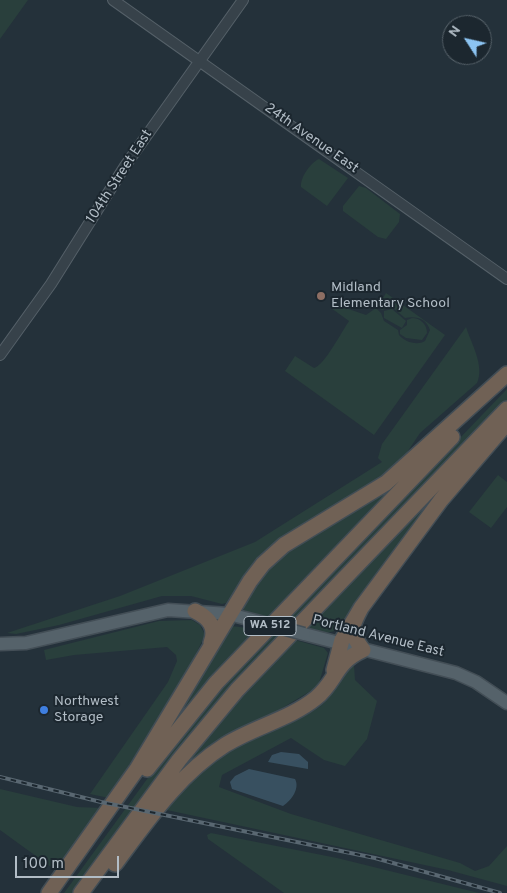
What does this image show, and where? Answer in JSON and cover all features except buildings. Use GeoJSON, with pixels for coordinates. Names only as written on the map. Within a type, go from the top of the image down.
{"type":"FeatureCollection","features":[{"type":"Feature","properties":{"kind":"highway"},"geometry":{"type":"LineString","coordinates":[[50,893],[137,770],[250,581],[277,551],[386,484],[507,374]]}},
{"type":"Feature","properties":{"kind":"highway","name":"WA 512"},"geometry":{"type":"LineString","coordinates":[[56,893],[170,738],[216,683],[507,380]]}},
{"type":"Feature","properties":{"kind":"highway","name":"WA 512"},"geometry":{"type":"LineString","coordinates":[[81,893],[179,760],[237,690],[507,408]]}},
{"type":"Feature","properties":{"kind":"highway"},"geometry":{"type":"LineString","coordinates":[[331,679],[341,644],[361,608],[441,500],[507,424]]}},
{"type":"Feature","properties":{"kind":"highway"},"geometry":{"type":"LineString","coordinates":[[93,893],[160,804],[199,764],[227,744],[308,703],[325,689],[343,662],[363,650],[354,639],[351,630],[361,608]]}},
{"type":"Feature","properties":{"kind":"highway"},"geometry":{"type":"LineString","coordinates":[[195,611],[207,618],[212,626],[214,634],[208,651]]}},
{"type":"Feature","properties":{"kind":"main road","name":"Portland Avenue East"},"geometry":{"type":"LineString","coordinates":[[0,644],[26,643],[168,610],[230,614],[456,673],[476,682],[507,703]]}},
{"type":"Feature","properties":{"kind":"street","name":"24th Avenue East"},"geometry":{"type":"LineString","coordinates":[[113,0],[507,279]]}},
{"type":"Feature","properties":{"kind":"street","name":"104th Street East"},"geometry":{"type":"LineString","coordinates":[[0,354],[51,284],[125,166],[242,0]]}},
{"type":"Feature","properties":{"kind":"green space"},"geometry":{"type":"Polygon","coordinates":[[[0,0],[28,0],[0,39],[0,0]]]}},
{"type":"Feature","properties":{"kind":"green space"},"geometry":{"type":"Polygon","coordinates":[[[319,159],[348,178],[327,206],[301,187],[306,171],[319,159]]]}},
{"type":"Feature","properties":{"kind":"green space"},"geometry":{"type":"Polygon","coordinates":[[[359,186],[366,188],[400,214],[399,222],[386,239],[378,237],[343,211],[343,206],[359,186]]]}},
{"type":"Feature","properties":{"kind":"green space"},"geometry":{"type":"Polygon","coordinates":[[[386,293],[445,335],[374,435],[285,371],[295,356],[314,368],[328,355],[349,321],[331,308],[334,304],[366,315],[376,308],[381,313],[384,321],[398,330],[399,335],[404,340],[411,343],[425,341],[430,330],[423,320],[413,317],[405,318],[391,306],[382,310],[378,306],[386,293]]]}},
{"type":"Feature","properties":{"kind":"green space"},"geometry":{"type":"Polygon","coordinates":[[[392,309],[406,321],[402,328],[384,318],[384,311],[392,309]]]}},
{"type":"Feature","properties":{"kind":"green space"},"geometry":{"type":"Polygon","coordinates":[[[412,318],[420,320],[426,327],[427,333],[422,340],[406,338],[400,334],[400,330],[407,325],[407,320],[412,318]]]}},
{"type":"Feature","properties":{"kind":"green space"},"geometry":{"type":"Polygon","coordinates":[[[466,327],[478,362],[479,376],[477,383],[420,433],[400,463],[375,483],[264,551],[255,560],[226,603],[222,604],[191,596],[162,596],[59,625],[16,634],[7,633],[120,596],[255,542],[382,462],[378,458],[382,444],[466,327]]]}},
{"type":"Feature","properties":{"kind":"green space"},"geometry":{"type":"Polygon","coordinates":[[[507,389],[507,401],[290,626],[281,624],[507,389]]]}},
{"type":"Feature","properties":{"kind":"green space"},"geometry":{"type":"Polygon","coordinates":[[[498,475],[507,482],[507,507],[491,528],[469,512],[498,475]]]}},
{"type":"Feature","properties":{"kind":"green space"},"geometry":{"type":"Polygon","coordinates":[[[401,478],[265,620],[244,610],[243,603],[274,559],[401,478]]]}},
{"type":"Feature","properties":{"kind":"green space"},"geometry":{"type":"Polygon","coordinates":[[[439,491],[341,629],[327,633],[306,630],[439,491]]]}},
{"type":"Feature","properties":{"kind":"green space"},"geometry":{"type":"Polygon","coordinates":[[[192,620],[200,625],[205,635],[194,658],[109,798],[90,794],[168,682],[177,661],[176,655],[167,647],[74,655],[46,660],[44,650],[159,621],[192,620]]]}},
{"type":"Feature","properties":{"kind":"green space"},"geometry":{"type":"Polygon","coordinates":[[[231,626],[256,629],[216,671],[161,735],[231,626]]]}},
{"type":"Feature","properties":{"kind":"green space"},"geometry":{"type":"Polygon","coordinates":[[[271,633],[280,636],[232,685],[188,739],[74,893],[64,893],[177,738],[271,633]]]}},
{"type":"Feature","properties":{"kind":"green space"},"geometry":{"type":"Polygon","coordinates":[[[295,640],[324,648],[328,653],[319,683],[314,689],[267,717],[168,788],[227,713],[295,640]]]}},
{"type":"Feature","properties":{"kind":"green space"},"geometry":{"type":"Polygon","coordinates":[[[354,665],[355,680],[377,701],[367,739],[345,766],[324,760],[291,738],[222,775],[219,787],[291,814],[460,863],[475,871],[489,866],[507,846],[507,886],[448,870],[162,809],[196,775],[215,760],[245,743],[318,708],[328,698],[344,672],[354,665]]]}},
{"type":"Feature","properties":{"kind":"green space"},"geometry":{"type":"Polygon","coordinates":[[[0,789],[77,807],[102,808],[58,872],[0,830],[0,789]]]}},
{"type":"Feature","properties":{"kind":"green space"},"geometry":{"type":"Polygon","coordinates":[[[211,833],[337,858],[479,893],[284,893],[208,839],[207,835],[211,833]]]}},
{"type":"Feature","properties":{"kind":"water"},"geometry":{"type":"Polygon","coordinates":[[[281,752],[299,754],[308,762],[308,769],[268,762],[272,755],[281,752]]]}},
{"type":"Feature","properties":{"kind":"water"},"geometry":{"type":"Polygon","coordinates":[[[249,769],[295,779],[296,790],[294,794],[283,806],[232,789],[230,782],[235,776],[249,769]]]}},
{"type":"Feature","properties":{"kind":"railway"},"geometry":{"type":"LineString","coordinates":[[0,777],[101,802],[375,858],[500,893]]}},
{"type":"Feature","properties":{"kind":"place","name":"Midland Elementary School"},"geometry":{"type":"Point","coordinates":[321,296]}},
{"type":"Feature","properties":{"kind":"place","name":"Northwest Storage"},"geometry":{"type":"Point","coordinates":[44,710]}}]}
